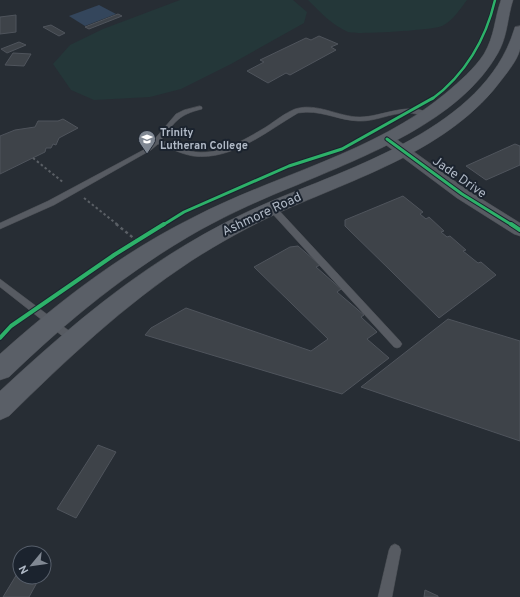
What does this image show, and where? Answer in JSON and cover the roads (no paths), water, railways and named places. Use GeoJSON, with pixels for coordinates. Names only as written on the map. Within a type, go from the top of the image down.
{"type":"FeatureCollection","features":[{"type":"Feature","properties":{"kind":"main road","name":"Ashmore Road"},"geometry":{"type":"LineString","coordinates":[[0,369],[53,323],[130,264],[193,226],[266,191],[345,159],[387,139],[428,115],[456,93],[483,65],[491,53],[502,27],[507,0]]}},
{"type":"Feature","properties":{"kind":"main road","name":"Ashmore Road"},"geometry":{"type":"LineString","coordinates":[[0,408],[73,339],[110,308],[163,269],[204,244],[272,208],[368,169],[404,151],[452,120],[473,103],[492,83],[508,62],[515,48],[520,30]]}},
{"type":"Feature","properties":{"kind":"street","name":"Jade Drive"},"geometry":{"type":"LineString","coordinates":[[387,139],[462,194],[520,230]]}},
{"type":"Feature","properties":{"kind":"lane"},"geometry":{"type":"LineString","coordinates":[[0,226],[74,191],[149,149],[158,142],[163,132],[184,113],[200,108]]}},
{"type":"Feature","properties":{"kind":"lane"},"geometry":{"type":"LineString","coordinates":[[158,142],[198,154],[214,154],[239,146],[296,111],[303,109],[325,110],[347,117],[360,119],[405,111],[428,115]]}},
{"type":"Feature","properties":{"kind":"lane"},"geometry":{"type":"LineString","coordinates":[[272,208],[397,344]]}},
{"type":"Feature","properties":{"kind":"lane"},"geometry":{"type":"LineString","coordinates":[[0,282],[73,339]]}},
{"type":"Feature","properties":{"kind":"lane"},"geometry":{"type":"LineString","coordinates":[[385,597],[395,550]]}},
{"type":"Feature","properties":{"kind":"water"},"geometry":{"type":"Polygon","coordinates":[[[99,5],[116,14],[85,26],[69,16],[99,5]]]}},
{"type":"Feature","properties":{"kind":"place","name":"Trinity Lutheran College"},"geometry":{"type":"Point","coordinates":[147,154]}}]}
